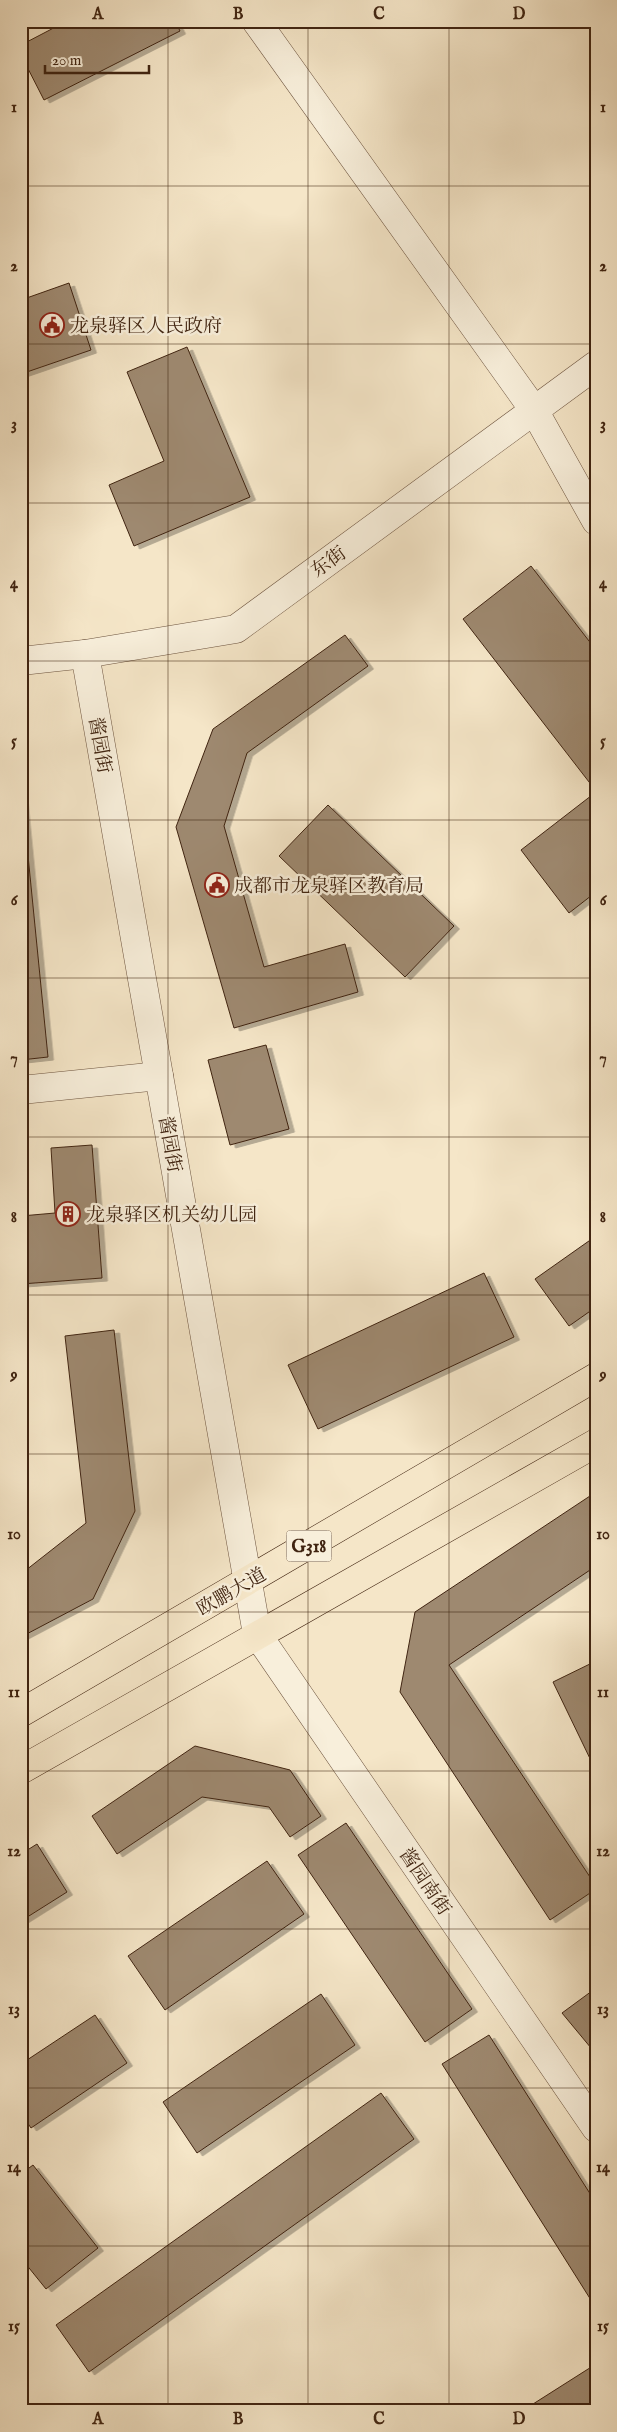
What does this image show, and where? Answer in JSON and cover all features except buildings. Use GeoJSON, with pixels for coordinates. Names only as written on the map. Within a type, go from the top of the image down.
{"type":"FeatureCollection","features":[{"type":"Feature","properties":{"kind":"highway","name":"欧鹏大道"},"geometry":{"type":"LineString","coordinates":[[21,1713],[596,1377]]}},
{"type":"Feature","properties":{"kind":"highway","name":"G318"},"geometry":{"type":"LineString","coordinates":[[21,1770],[596,1442]]}},
{"type":"Feature","properties":{"kind":"street"},"geometry":{"type":"LineString","coordinates":[[256,21],[534,410],[596,521]]}},
{"type":"Feature","properties":{"kind":"street","name":"东街"},"geometry":{"type":"LineString","coordinates":[[21,661],[85,654],[236,629],[596,365]]}},
{"type":"Feature","properties":{"kind":"street","name":"酱园街"},"geometry":{"type":"LineString","coordinates":[[85,654],[257,1634]]}},
{"type":"Feature","properties":{"kind":"street"},"geometry":{"type":"LineString","coordinates":[[21,1090],[160,1076]]}},
{"type":"Feature","properties":{"kind":"street","name":"酱园南街"},"geometry":{"type":"LineString","coordinates":[[257,1634],[596,2128]]}},
{"type":"Feature","properties":{"kind":"place","name":"龙泉驿区人民政府"},"geometry":{"type":"Point","coordinates":[52,325]}},
{"type":"Feature","properties":{"kind":"place","name":"成都市龙泉驿区教育局"},"geometry":{"type":"Point","coordinates":[217,885]}},
{"type":"Feature","properties":{"kind":"place","name":"龙泉驿区机关幼儿园"},"geometry":{"type":"Point","coordinates":[68,1214]}}]}
